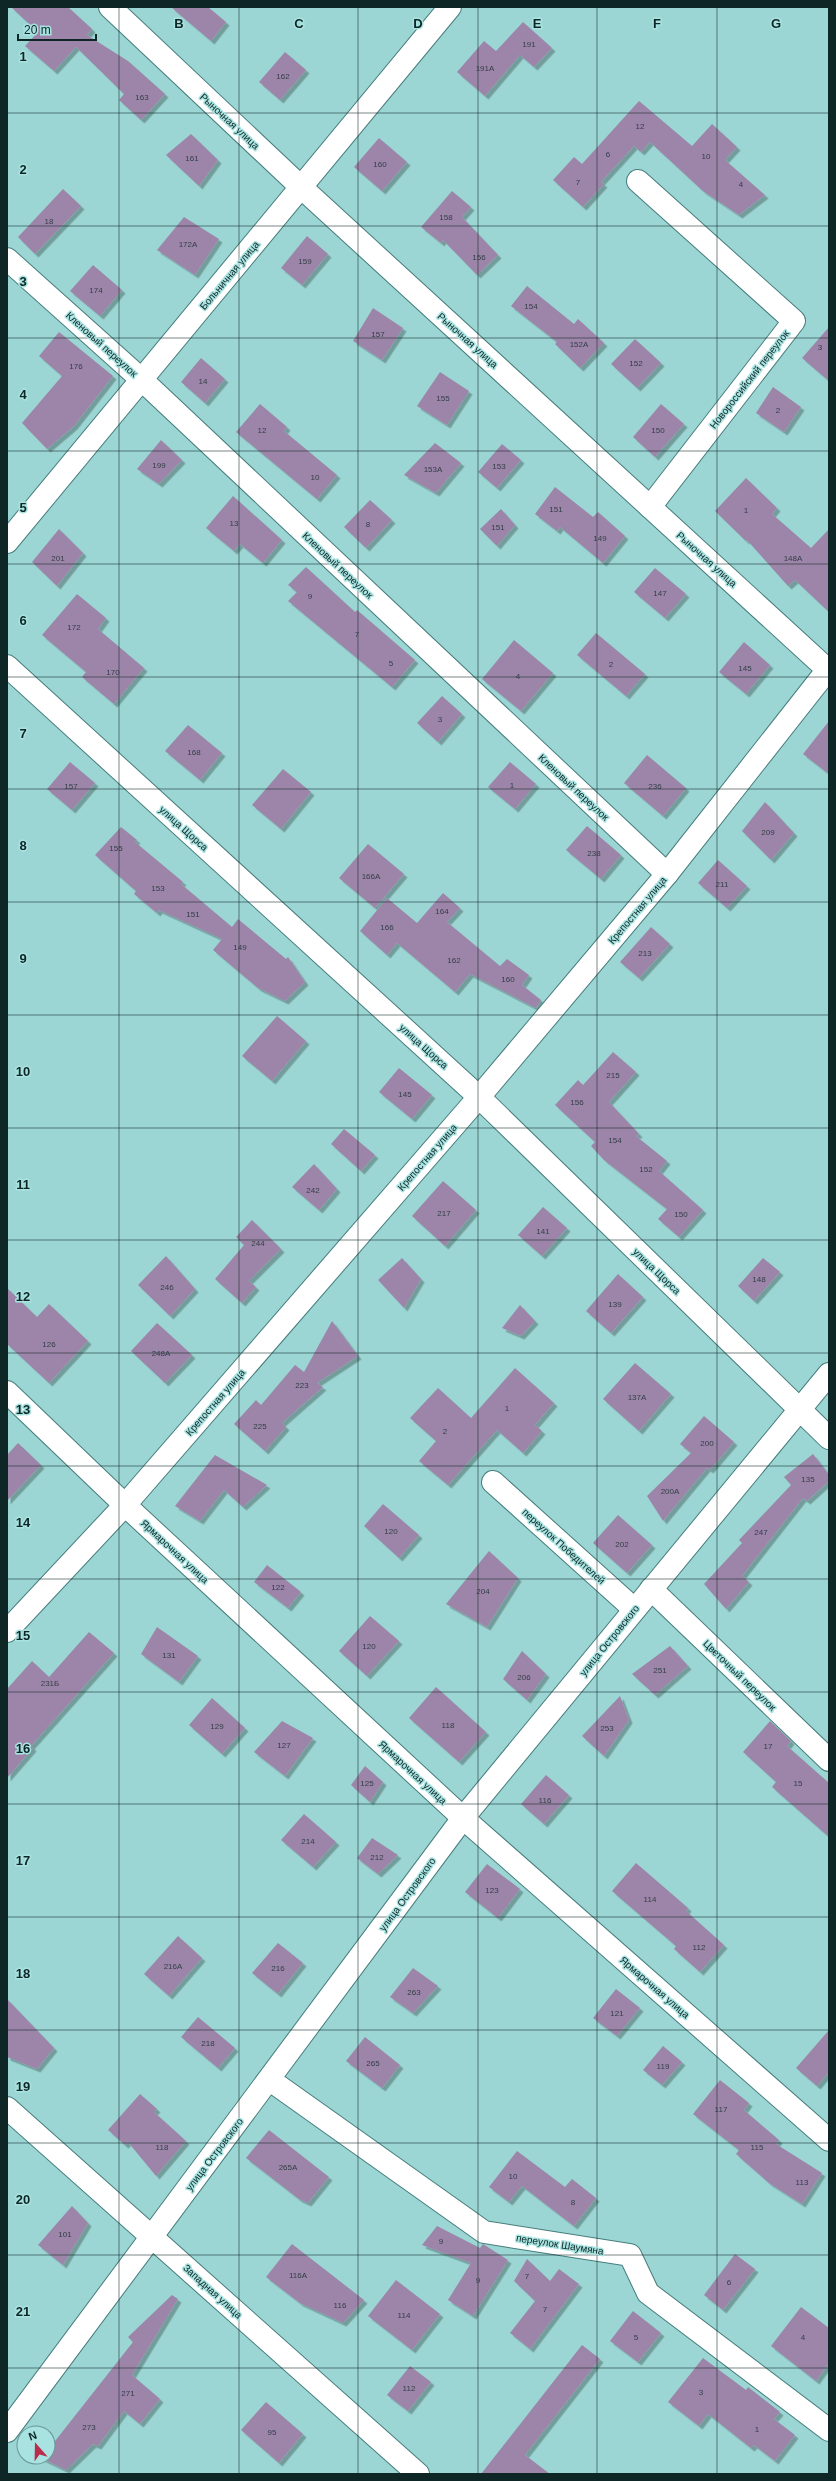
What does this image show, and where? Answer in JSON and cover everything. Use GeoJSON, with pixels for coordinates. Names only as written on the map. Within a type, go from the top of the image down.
{"type":"FeatureCollection","features":[{"type":"Feature","properties":{"kind":"street","name":"Рыночная улица"},"geometry":{"type":"LineString","coordinates":[[110,7],[302,188],[829,669]]}},
{"type":"Feature","properties":{"kind":"street","name":"Больничная улица"},"geometry":{"type":"LineString","coordinates":[[7,542],[302,188],[450,7]]}},
{"type":"Feature","properties":{"kind":"street","name":"Новороссийский переулок"},"geometry":{"type":"LineString","coordinates":[[638,181],[794,321],[650,507]]}},
{"type":"Feature","properties":{"kind":"street","name":"Кленовый переулок"},"geometry":{"type":"LineString","coordinates":[[7,259],[142,380],[667,874]]}},
{"type":"Feature","properties":{"kind":"street","name":"улица Щорса"},"geometry":{"type":"LineString","coordinates":[[7,666],[480,1096],[829,1438]]}},
{"type":"Feature","properties":{"kind":"street","name":"Крепостная улица"},"geometry":{"type":"LineString","coordinates":[[7,1631],[126,1505],[480,1096],[667,874],[829,669]]}},
{"type":"Feature","properties":{"kind":"street","name":"улица Островского"},"geometry":{"type":"LineString","coordinates":[[7,2430],[270,2080],[463,1818],[798,1409],[829,1374]]}},
{"type":"Feature","properties":{"kind":"street","name":"Ярмарочная улица"},"geometry":{"type":"LineString","coordinates":[[7,1392],[126,1505],[463,1818],[829,2140]]}},
{"type":"Feature","properties":{"kind":"street","name":"переулок Победителей"},"geometry":{"type":"LineString","coordinates":[[493,1482],[634,1609]]}},
{"type":"Feature","properties":{"kind":"street","name":"Цветочный переулок"},"geometry":{"type":"LineString","coordinates":[[651,1589],[829,1760]]}},
{"type":"Feature","properties":{"kind":"street","name":"переулок Шаумяна"},"geometry":{"type":"LineString","coordinates":[[270,2080],[484,2232],[630,2255],[648,2293],[829,2430]]}},
{"type":"Feature","properties":{"kind":"street","name":"Западная улица"},"geometry":{"type":"LineString","coordinates":[[7,2108],[418,2474]]}},
{"type":"Feature","properties":{"kind":"building"},"geometry":{"type":"Polygon","coordinates":[[[11,7],[68,7],[92,29],[87,35],[128,61],[165,94],[141,120],[119,100],[124,94],[76,47],[54,71],[25,46],[38,32],[11,7]]]}},
{"type":"Feature","properties":{"kind":"building"},"geometry":{"type":"Polygon","coordinates":[[[171,7],[208,7],[226,22],[211,41],[171,7]]]}},
{"type":"Feature","properties":{"kind":"building"},"geometry":{"type":"Polygon","coordinates":[[[523,22],[552,48],[534,67],[520,55],[485,96],[457,72],[484,41],[496,51],[523,22]]]}},
{"type":"Feature","properties":{"kind":"building"},"geometry":{"type":"Polygon","coordinates":[[[285,52],[306,70],[280,100],[259,82],[285,52]]]}},
{"type":"Feature","properties":{"kind":"building"},"geometry":{"type":"Polygon","coordinates":[[[639,101],[692,146],[712,124],[737,147],[725,160],[765,195],[739,215],[703,191],[650,142],[641,152],[634,146],[601,182],[604,184],[583,207],[553,180],[574,157],[582,164],[639,101]]]}},
{"type":"Feature","properties":{"kind":"building"},"geometry":{"type":"Polygon","coordinates":[[[191,134],[218,160],[199,186],[166,155],[191,134]]]}},
{"type":"Feature","properties":{"kind":"building"},"geometry":{"type":"Polygon","coordinates":[[[379,138],[407,162],[382,191],[354,167],[379,138]]]}},
{"type":"Feature","properties":{"kind":"building"},"geometry":{"type":"Polygon","coordinates":[[[63,189],[81,206],[35,254],[18,237],[63,189]]]}},
{"type":"Feature","properties":{"kind":"building"},"geometry":{"type":"Polygon","coordinates":[[[452,191],[471,207],[462,217],[498,255],[477,275],[443,240],[441,243],[421,227],[452,191]]]}},
{"type":"Feature","properties":{"kind":"building"},"geometry":{"type":"Polygon","coordinates":[[[184,217],[219,239],[195,275],[157,250],[184,217]]]}},
{"type":"Feature","properties":{"kind":"building"},"geometry":{"type":"Polygon","coordinates":[[[307,236],[328,254],[302,285],[281,268],[307,236]]]}},
{"type":"Feature","properties":{"kind":"building"},"geometry":{"type":"Polygon","coordinates":[[[93,265],[122,290],[100,316],[70,291],[93,265]]]}},
{"type":"Feature","properties":{"kind":"building"},"geometry":{"type":"Polygon","coordinates":[[[527,286],[574,324],[578,319],[604,343],[580,368],[555,344],[557,342],[511,306],[527,286]]]}},
{"type":"Feature","properties":{"kind":"building"},"geometry":{"type":"Polygon","coordinates":[[[373,308],[403,328],[382,360],[353,341],[373,308]]]}},
{"type":"Feature","properties":{"kind":"building"},"geometry":{"type":"Polygon","coordinates":[[[829,327],[829,381],[802,358],[829,327]]]}},
{"type":"Feature","properties":{"kind":"building"},"geometry":{"type":"Polygon","coordinates":[[[59,332],[113,376],[74,426],[47,449],[22,423],[62,376],[39,356],[59,332]]]}},
{"type":"Feature","properties":{"kind":"building"},"geometry":{"type":"Polygon","coordinates":[[[635,339],[661,363],[637,388],[611,364],[635,339]]]}},
{"type":"Feature","properties":{"kind":"building"},"geometry":{"type":"Polygon","coordinates":[[[201,358],[225,379],[205,403],[181,382],[201,358]]]}},
{"type":"Feature","properties":{"kind":"building"},"geometry":{"type":"Polygon","coordinates":[[[440,372],[469,391],[447,425],[417,406],[440,372]]]}},
{"type":"Feature","properties":{"kind":"building"},"geometry":{"type":"Polygon","coordinates":[[[773,387],[801,407],[784,432],[756,413],[773,387]]]}},
{"type":"Feature","properties":{"kind":"building"},"geometry":{"type":"Polygon","coordinates":[[[260,404],[287,427],[284,431],[337,475],[317,499],[236,432],[260,404]]]}},
{"type":"Feature","properties":{"kind":"building"},"geometry":{"type":"Polygon","coordinates":[[[661,404],[684,424],[655,457],[633,437],[661,404]]]}},
{"type":"Feature","properties":{"kind":"building"},"geometry":{"type":"Polygon","coordinates":[[[161,440],[182,460],[159,484],[137,469],[161,440]]]}},
{"type":"Feature","properties":{"kind":"building"},"geometry":{"type":"Polygon","coordinates":[[[435,443],[461,463],[436,493],[404,475],[435,443]]]}},
{"type":"Feature","properties":{"kind":"building"},"geometry":{"type":"Polygon","coordinates":[[[502,444],[521,460],[497,488],[478,472],[502,444]]]}},
{"type":"Feature","properties":{"kind":"building"},"geometry":{"type":"Polygon","coordinates":[[[746,478],[777,508],[772,514],[811,548],[829,529],[829,612],[795,580],[788,586],[747,540],[746,541],[715,511],[746,478]]]}},
{"type":"Feature","properties":{"kind":"building"},"geometry":{"type":"Polygon","coordinates":[[[555,487],[593,517],[598,512],[625,536],[603,563],[560,527],[557,531],[535,514],[555,487]]]}},
{"type":"Feature","properties":{"kind":"building"},"geometry":{"type":"Polygon","coordinates":[[[233,496],[282,540],[263,563],[240,544],[234,551],[206,528],[233,496]]]}},
{"type":"Feature","properties":{"kind":"building"},"geometry":{"type":"Polygon","coordinates":[[[370,500],[392,520],[366,548],[344,527],[370,500]]]}},
{"type":"Feature","properties":{"kind":"building"},"geometry":{"type":"Polygon","coordinates":[[[501,509],[515,525],[497,546],[480,529],[501,509]]]}},
{"type":"Feature","properties":{"kind":"building"},"geometry":{"type":"Polygon","coordinates":[[[59,529],[83,553],[57,586],[32,562],[59,529]]]}},
{"type":"Feature","properties":{"kind":"building"},"geometry":{"type":"Polygon","coordinates":[[[306,567],[355,612],[357,610],[415,660],[392,687],[288,601],[297,592],[288,585],[306,567]]]}},
{"type":"Feature","properties":{"kind":"building"},"geometry":{"type":"Polygon","coordinates":[[[655,568],[686,594],[665,618],[634,592],[655,568]]]}},
{"type":"Feature","properties":{"kind":"building"},"geometry":{"type":"Polygon","coordinates":[[[77,594],[106,618],[98,629],[144,668],[114,704],[82,677],[86,672],[42,635],[77,594]]]}},
{"type":"Feature","properties":{"kind":"building"},"geometry":{"type":"Polygon","coordinates":[[[596,633],[645,674],[626,696],[577,655],[596,633]]]}},
{"type":"Feature","properties":{"kind":"building"},"geometry":{"type":"Polygon","coordinates":[[[514,640],[553,673],[521,711],[482,679],[514,640]]]}},
{"type":"Feature","properties":{"kind":"building"},"geometry":{"type":"Polygon","coordinates":[[[744,642],[770,665],[746,694],[719,672],[744,642]]]}},
{"type":"Feature","properties":{"kind":"building"},"geometry":{"type":"Polygon","coordinates":[[[442,696],[462,714],[438,742],[417,723],[442,696]]]}},
{"type":"Feature","properties":{"kind":"building"},"geometry":{"type":"Polygon","coordinates":[[[829,721],[829,774],[803,754],[829,721]]]}},
{"type":"Feature","properties":{"kind":"building"},"geometry":{"type":"Polygon","coordinates":[[[188,725],[222,753],[200,780],[165,751],[188,725]]]}},
{"type":"Feature","properties":{"kind":"building"},"geometry":{"type":"Polygon","coordinates":[[[647,755],[686,788],[663,816],[624,783],[647,755]]]}},
{"type":"Feature","properties":{"kind":"building"},"geometry":{"type":"Polygon","coordinates":[[[70,762],[95,783],[72,810],[47,789],[70,762]]]}},
{"type":"Feature","properties":{"kind":"building"},"geometry":{"type":"Polygon","coordinates":[[[510,762],[536,784],[515,809],[488,787],[510,762]]]}},
{"type":"Feature","properties":{"kind":"building"},"geometry":{"type":"Polygon","coordinates":[[[283,769],[311,792],[281,829],[252,805],[283,769]]]}},
{"type":"Feature","properties":{"kind":"building"},"geometry":{"type":"Polygon","coordinates":[[[765,802],[794,833],[771,860],[742,831],[765,802]]]}},
{"type":"Feature","properties":{"kind":"building"},"geometry":{"type":"Polygon","coordinates":[[[587,826],[621,855],[601,879],[566,850],[587,826]]]}},
{"type":"Feature","properties":{"kind":"building"},"geometry":{"type":"Polygon","coordinates":[[[121,827],[137,840],[135,842],[183,882],[181,884],[232,927],[238,919],[286,959],[288,957],[305,982],[285,1001],[258,988],[213,950],[222,939],[159,910],[157,913],[134,894],[136,891],[95,855],[121,827]]]}},
{"type":"Feature","properties":{"kind":"building"},"geometry":{"type":"Polygon","coordinates":[[[368,844],[404,874],[375,908],[339,878],[368,844]]]}},
{"type":"Feature","properties":{"kind":"building"},"geometry":{"type":"Polygon","coordinates":[[[718,860],[747,886],[727,908],[698,883],[718,860]]]}},
{"type":"Feature","properties":{"kind":"building"},"geometry":{"type":"Polygon","coordinates":[[[443,893],[460,908],[447,922],[500,966],[507,959],[529,975],[522,985],[541,1000],[536,1008],[470,974],[455,992],[397,943],[387,955],[360,931],[387,898],[417,923],[443,893]]]}},
{"type":"Feature","properties":{"kind":"building"},"geometry":{"type":"Polygon","coordinates":[[[651,927],[670,944],[639,978],[620,962],[651,927]]]}},
{"type":"Feature","properties":{"kind":"building"},"geometry":{"type":"Polygon","coordinates":[[[277,1016],[306,1041],[272,1081],[242,1056],[277,1016]]]}},
{"type":"Feature","properties":{"kind":"building"},"geometry":{"type":"Polygon","coordinates":[[[613,1052],[636,1072],[609,1102],[639,1134],[636,1136],[667,1161],[659,1171],[703,1210],[679,1237],[658,1219],[667,1209],[604,1160],[591,1146],[595,1142],[555,1105],[578,1080],[583,1085],[613,1052]]]}},
{"type":"Feature","properties":{"kind":"building"},"geometry":{"type":"Polygon","coordinates":[[[399,1068],[432,1095],[412,1119],[379,1092],[399,1068]]]}},
{"type":"Feature","properties":{"kind":"building"},"geometry":{"type":"Polygon","coordinates":[[[344,1129],[375,1155],[361,1171],[331,1144],[344,1129]]]}},
{"type":"Feature","properties":{"kind":"building"},"geometry":{"type":"Polygon","coordinates":[[[314,1164],[337,1189],[319,1210],[292,1187],[314,1164]]]}},
{"type":"Feature","properties":{"kind":"building"},"geometry":{"type":"Polygon","coordinates":[[[443,1181],[476,1210],[445,1246],[412,1216],[443,1181]]]}},
{"type":"Feature","properties":{"kind":"building"},"geometry":{"type":"Polygon","coordinates":[[[543,1207],[567,1228],[542,1256],[518,1235],[543,1207]]]}},
{"type":"Feature","properties":{"kind":"building"},"geometry":{"type":"Polygon","coordinates":[[[252,1220],[281,1249],[249,1281],[256,1287],[242,1303],[215,1279],[244,1245],[236,1237],[252,1220]]]}},
{"type":"Feature","properties":{"kind":"building"},"geometry":{"type":"Polygon","coordinates":[[[166,1256],[195,1289],[170,1316],[138,1285],[166,1256]]]}},
{"type":"Feature","properties":{"kind":"building"},"geometry":{"type":"Polygon","coordinates":[[[402,1258],[421,1279],[404,1308],[378,1280],[402,1258]]]}},
{"type":"Feature","properties":{"kind":"building"},"geometry":{"type":"Polygon","coordinates":[[[763,1258],[780,1272],[754,1301],[738,1286],[763,1258]]]}},
{"type":"Feature","properties":{"kind":"building"},"geometry":{"type":"Polygon","coordinates":[[[618,1274],[643,1297],[611,1333],[586,1311],[618,1274]]]}},
{"type":"Feature","properties":{"kind":"building"},"geometry":{"type":"Polygon","coordinates":[[[7,1288],[37,1317],[49,1304],[88,1341],[49,1383],[7,1344],[7,1288]]]}},
{"type":"Feature","properties":{"kind":"building"},"geometry":{"type":"Polygon","coordinates":[[[520,1305],[535,1321],[521,1336],[502,1328],[520,1305]]]}},
{"type":"Feature","properties":{"kind":"building"},"geometry":{"type":"Polygon","coordinates":[[[332,1321],[358,1356],[317,1383],[323,1387],[282,1423],[286,1427],[265,1451],[234,1424],[256,1400],[261,1405],[295,1365],[304,1372],[332,1321]]]}},
{"type":"Feature","properties":{"kind":"building"},"geometry":{"type":"Polygon","coordinates":[[[157,1323],[192,1355],[165,1383],[131,1351],[157,1323]]]}},
{"type":"Feature","properties":{"kind":"building"},"geometry":{"type":"Polygon","coordinates":[[[635,1363],[671,1394],[639,1431],[603,1399],[635,1363]]]}},
{"type":"Feature","properties":{"kind":"building"},"geometry":{"type":"Polygon","coordinates":[[[515,1368],[554,1403],[535,1425],[542,1431],[523,1453],[497,1430],[448,1485],[419,1461],[436,1441],[410,1418],[438,1388],[471,1418],[515,1368]]]}},
{"type":"Feature","properties":{"kind":"building"},"geometry":{"type":"Polygon","coordinates":[[[704,1416],[734,1442],[710,1470],[707,1468],[663,1521],[647,1496],[691,1453],[680,1444],[704,1416]]]}},
{"type":"Feature","properties":{"kind":"building"},"geometry":{"type":"Polygon","coordinates":[[[18,1443],[41,1465],[7,1501],[7,1455],[18,1443]]]}},
{"type":"Feature","properties":{"kind":"building"},"geometry":{"type":"Polygon","coordinates":[[[813,1454],[829,1475],[829,1481],[807,1501],[803,1498],[742,1576],[749,1582],[726,1609],[704,1584],[742,1543],[739,1540],[791,1485],[784,1477],[813,1454]]]}},
{"type":"Feature","properties":{"kind":"building"},"geometry":{"type":"Polygon","coordinates":[[[215,1455],[267,1485],[243,1507],[224,1490],[200,1521],[175,1506],[215,1455]]]}},
{"type":"Feature","properties":{"kind":"building"},"geometry":{"type":"Polygon","coordinates":[[[383,1504],[419,1535],[399,1558],[364,1526],[383,1504]]]}},
{"type":"Feature","properties":{"kind":"building"},"geometry":{"type":"Polygon","coordinates":[[[618,1515],[652,1545],[627,1573],[593,1543],[618,1515]]]}},
{"type":"Feature","properties":{"kind":"building"},"geometry":{"type":"Polygon","coordinates":[[[489,1551],[518,1578],[487,1627],[446,1604],[489,1551]]]}},
{"type":"Feature","properties":{"kind":"building"},"geometry":{"type":"Polygon","coordinates":[[[267,1565],[301,1592],[288,1608],[254,1582],[267,1565]]]}},
{"type":"Feature","properties":{"kind":"building"},"geometry":{"type":"Polygon","coordinates":[[[370,1616],[399,1641],[367,1676],[339,1651],[370,1616]]]}},
{"type":"Feature","properties":{"kind":"building"},"geometry":{"type":"Polygon","coordinates":[[[157,1627],[198,1656],[179,1682],[141,1654],[157,1627]]]}},
{"type":"Feature","properties":{"kind":"building"},"geometry":{"type":"Polygon","coordinates":[[[89,1632],[114,1653],[31,1746],[33,1748],[7,1778],[7,1689],[32,1661],[49,1677],[89,1632]]]}},
{"type":"Feature","properties":{"kind":"building"},"geometry":{"type":"Polygon","coordinates":[[[670,1646],[688,1666],[655,1695],[632,1674],[670,1646]]]}},
{"type":"Feature","properties":{"kind":"building"},"geometry":{"type":"Polygon","coordinates":[[[522,1651],[546,1674],[527,1700],[503,1679],[522,1651]]]}},
{"type":"Feature","properties":{"kind":"building"},"geometry":{"type":"Polygon","coordinates":[[[436,1687],[486,1732],[459,1762],[409,1718],[436,1687]]]}},
{"type":"Feature","properties":{"kind":"building"},"geometry":{"type":"Polygon","coordinates":[[[620,1696],[629,1720],[604,1756],[582,1736],[620,1696]]]}},
{"type":"Feature","properties":{"kind":"building"},"geometry":{"type":"Polygon","coordinates":[[[212,1698],[245,1728],[222,1754],[189,1725],[212,1698]]]}},
{"type":"Feature","properties":{"kind":"building"},"geometry":{"type":"Polygon","coordinates":[[[282,1721],[313,1738],[285,1776],[254,1752],[282,1721]]]}},
{"type":"Feature","properties":{"kind":"building"},"geometry":{"type":"Polygon","coordinates":[[[770,1721],[791,1741],[787,1746],[829,1783],[829,1837],[772,1787],[776,1782],[743,1752],[770,1721]]]}},
{"type":"Feature","properties":{"kind":"building"},"geometry":{"type":"Polygon","coordinates":[[[365,1766],[383,1782],[370,1802],[351,1785],[365,1766]]]}},
{"type":"Feature","properties":{"kind":"building"},"geometry":{"type":"Polygon","coordinates":[[[546,1775],[569,1795],[544,1824],[521,1804],[546,1775]]]}},
{"type":"Feature","properties":{"kind":"building"},"geometry":{"type":"Polygon","coordinates":[[[304,1814],[336,1842],[313,1867],[281,1840],[304,1814]]]}},
{"type":"Feature","properties":{"kind":"building"},"geometry":{"type":"Polygon","coordinates":[[[372,1838],[398,1855],[378,1874],[357,1858],[372,1838]]]}},
{"type":"Feature","properties":{"kind":"building"},"geometry":{"type":"Polygon","coordinates":[[[636,1863],[688,1908],[686,1911],[724,1945],[700,1972],[674,1949],[676,1946],[612,1891],[636,1863]]]}},
{"type":"Feature","properties":{"kind":"building"},"geometry":{"type":"Polygon","coordinates":[[[487,1864],[520,1889],[498,1918],[465,1892],[487,1864]]]}},
{"type":"Feature","properties":{"kind":"building"},"geometry":{"type":"Polygon","coordinates":[[[178,1936],[202,1958],[169,1996],[144,1974],[178,1936]]]}},
{"type":"Feature","properties":{"kind":"building"},"geometry":{"type":"Polygon","coordinates":[[[278,1943],[303,1963],[278,1994],[252,1973],[278,1943]]]}},
{"type":"Feature","properties":{"kind":"building"},"geometry":{"type":"Polygon","coordinates":[[[413,1968],[438,1986],[413,2013],[390,1997],[413,1968]]]}},
{"type":"Feature","properties":{"kind":"building"},"geometry":{"type":"Polygon","coordinates":[[[616,1989],[640,2008],[617,2036],[593,2018],[616,1989]]]}},
{"type":"Feature","properties":{"kind":"building"},"geometry":{"type":"Polygon","coordinates":[[[7,1999],[54,2048],[37,2069],[7,2057],[7,1999]]]}},
{"type":"Feature","properties":{"kind":"building"},"geometry":{"type":"Polygon","coordinates":[[[198,2017],[235,2048],[218,2068],[181,2037],[198,2017]]]}},
{"type":"Feature","properties":{"kind":"building"},"geometry":{"type":"Polygon","coordinates":[[[829,2030],[829,2072],[817,2086],[796,2068],[829,2030]]]}},
{"type":"Feature","properties":{"kind":"building"},"geometry":{"type":"Polygon","coordinates":[[[365,2037],[400,2065],[382,2088],[346,2061],[365,2037]]]}},
{"type":"Feature","properties":{"kind":"building"},"geometry":{"type":"Polygon","coordinates":[[[663,2046],[682,2062],[662,2085],[643,2070],[663,2046]]]}},
{"type":"Feature","properties":{"kind":"building"},"geometry":{"type":"Polygon","coordinates":[[[720,2080],[749,2103],[744,2110],[779,2140],[776,2144],[822,2173],[802,2204],[769,2183],[736,2154],[739,2150],[693,2114],[720,2080]]]}},
{"type":"Feature","properties":{"kind":"building"},"geometry":{"type":"Polygon","coordinates":[[[140,2094],[157,2109],[154,2112],[186,2141],[156,2176],[128,2142],[125,2145],[108,2130],[140,2094]]]}},
{"type":"Feature","properties":{"kind":"building"},"geometry":{"type":"Polygon","coordinates":[[[269,2130],[329,2177],[308,2203],[299,2199],[246,2158],[269,2130]]]}},
{"type":"Feature","properties":{"kind":"building"},"geometry":{"type":"Polygon","coordinates":[[[517,2151],[565,2187],[572,2179],[596,2198],[574,2226],[522,2186],[509,2202],[489,2187],[517,2151]]]}},
{"type":"Feature","properties":{"kind":"building"},"geometry":{"type":"Polygon","coordinates":[[[72,2206],[88,2223],[63,2265],[38,2245],[72,2206]]]}},
{"type":"Feature","properties":{"kind":"building"},"geometry":{"type":"Polygon","coordinates":[[[437,2226],[480,2248],[483,2244],[508,2260],[473,2316],[448,2300],[471,2263],[422,2245],[437,2226]]]}},
{"type":"Feature","properties":{"kind":"building"},"geometry":{"type":"Polygon","coordinates":[[[292,2244],[364,2300],[343,2323],[300,2303],[266,2277],[292,2244]]]}},
{"type":"Feature","properties":{"kind":"building"},"geometry":{"type":"Polygon","coordinates":[[[735,2254],[755,2269],[723,2310],[704,2295],[735,2254]]]}},
{"type":"Feature","properties":{"kind":"building"},"geometry":{"type":"Polygon","coordinates":[[[527,2259],[550,2281],[559,2269],[579,2284],[530,2349],[510,2333],[535,2301],[514,2281],[527,2259]]]}},
{"type":"Feature","properties":{"kind":"building"},"geometry":{"type":"Polygon","coordinates":[[[396,2280],[440,2314],[412,2350],[368,2316],[396,2280]]]}},
{"type":"Feature","properties":{"kind":"building"},"geometry":{"type":"Polygon","coordinates":[[[172,2295],[178,2299],[132,2375],[160,2399],[140,2424],[124,2411],[98,2446],[93,2444],[66,2470],[56,2465],[56,2440],[133,2342],[128,2337],[172,2295]]]}},
{"type":"Feature","properties":{"kind":"building"},"geometry":{"type":"Polygon","coordinates":[[[801,2307],[829,2328],[829,2363],[816,2381],[771,2346],[801,2307]]]}},
{"type":"Feature","properties":{"kind":"building"},"geometry":{"type":"Polygon","coordinates":[[[633,2311],[661,2333],[638,2362],[610,2341],[633,2311]]]}},
{"type":"Feature","properties":{"kind":"building"},"geometry":{"type":"Polygon","coordinates":[[[582,2345],[600,2359],[525,2455],[550,2474],[481,2474],[582,2345]]]}},
{"type":"Feature","properties":{"kind":"building"},"geometry":{"type":"Polygon","coordinates":[[[703,2358],[746,2390],[748,2387],[780,2412],[774,2419],[795,2435],[775,2461],[754,2445],[751,2448],[708,2414],[699,2426],[668,2402],[703,2358]]]}},
{"type":"Feature","properties":{"kind":"building"},"geometry":{"type":"Polygon","coordinates":[[[410,2366],[431,2382],[408,2411],[387,2395],[410,2366]]]}},
{"type":"Feature","properties":{"kind":"building"},"geometry":{"type":"Polygon","coordinates":[[[266,2402],[303,2434],[279,2463],[241,2430],[266,2402]]]}}]}
